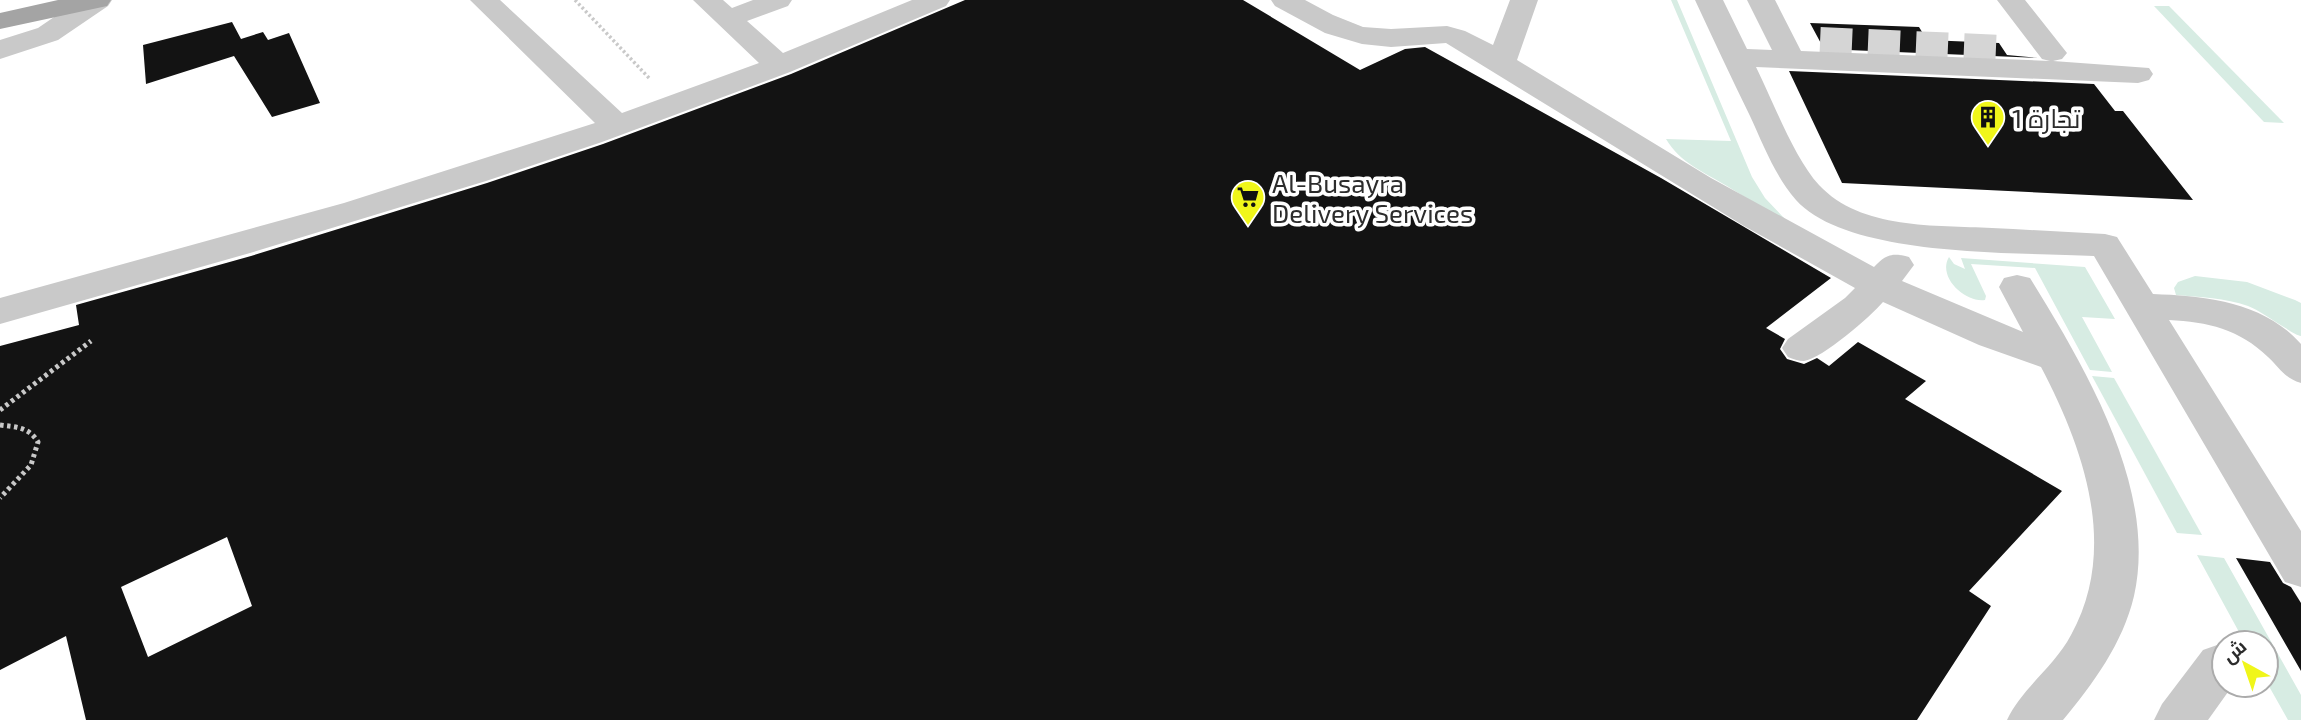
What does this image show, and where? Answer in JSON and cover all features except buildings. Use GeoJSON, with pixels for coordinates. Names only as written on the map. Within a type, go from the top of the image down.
{"type":"FeatureCollection","features":[{"type":"Feature","properties":{"kind":"main road"},"geometry":{"type":"LineString","coordinates":[[0,21],[98,0]]}},
{"type":"Feature","properties":{"kind":"street"},"geometry":{"type":"LineString","coordinates":[[0,50],[48,34],[98,0]]}},
{"type":"Feature","properties":{"kind":"street"},"geometry":{"type":"LineString","coordinates":[[484,0],[617,125]]}},
{"type":"Feature","properties":{"kind":"street"},"geometry":{"type":"LineString","coordinates":[[717,9],[778,0]]}},
{"type":"Feature","properties":{"kind":"street"},"geometry":{"type":"LineString","coordinates":[[0,311],[332,217],[617,125],[780,66],[936,0]]}},
{"type":"Feature","properties":{"kind":"street"},"geometry":{"type":"LineString","coordinates":[[1501,64],[1524,0]]}},
{"type":"Feature","properties":{"kind":"street"},"geometry":{"type":"LineString","coordinates":[[1709,0],[1792,171],[1819,203],[1872,228],[1912,235],[2105,245],[2301,569]]}},
{"type":"Feature","properties":{"kind":"street"},"geometry":{"type":"LineString","coordinates":[[1760,0],[1786,50]]}},
{"type":"Feature","properties":{"kind":"street"},"geometry":{"type":"LineString","coordinates":[[2011,0],[2052,53]]}},
{"type":"Feature","properties":{"kind":"street"},"geometry":{"type":"LineString","coordinates":[[1290,1],[1330,26],[1364,37],[1391,38],[1435,32],[1455,37],[1667,165],[1880,285],[1962,324],[2053,357]]}},
{"type":"Feature","properties":{"kind":"street"},"geometry":{"type":"LineString","coordinates":[[717,9],[780,66]]}},
{"type":"Feature","properties":{"kind":"street"},"geometry":{"type":"LineString","coordinates":[[1786,50],[1820,43]]}},
{"type":"Feature","properties":{"kind":"street"},"geometry":{"type":"LineString","coordinates":[[1732,48],[2130,65],[2052,53],[2004,51]]}},
{"type":"Feature","properties":{"kind":"street"},"geometry":{"type":"LineString","coordinates":[[1801,348],[1832,328],[1880,285],[1894,268],[1912,235]]}},
{"type":"Feature","properties":{"kind":"street"},"geometry":{"type":"LineString","coordinates":[[2017,287],[2098,445],[2110,478],[2117,513],[2119,546],[2116,581],[2106,614],[2090,646],[2032,720]]}},
{"type":"Feature","properties":{"kind":"street"},"geometry":{"type":"LineString","coordinates":[[2142,306],[2197,308],[2244,320],[2273,337],[2301,369]]}},
{"type":"Feature","properties":{"kind":"street"},"geometry":{"type":"LineString","coordinates":[[2179,720],[2210,678]]}},
{"type":"Feature","properties":{"kind":"path"},"geometry":{"type":"LineString","coordinates":[[575,0],[674,105]]}},
{"type":"Feature","properties":{"kind":"path"},"geometry":{"type":"LineString","coordinates":[[0,410],[91,341]]}},
{"type":"Feature","properties":{"kind":"path"},"geometry":{"type":"LineString","coordinates":[[0,425],[26,428],[34,435],[38,445],[37,456],[30,470],[0,498]]}},
{"type":"Feature","properties":{"kind":"green space"},"geometry":{"type":"Polygon","coordinates":[[[1671,0],[1677,0],[1752,177],[1765,198],[1785,219],[1693,166],[1678,154],[1666,139],[1731,141],[1671,0]]]}},
{"type":"Feature","properties":{"kind":"green space"},"geometry":{"type":"Polygon","coordinates":[[[2154,6],[2169,6],[2284,123],[2264,122],[2154,6]]]}},
{"type":"Feature","properties":{"kind":"green space"},"geometry":{"type":"Polygon","coordinates":[[[1949,257],[1954,264],[1965,269],[1961,258],[2085,267],[2115,319],[2082,317],[2112,372],[2090,370],[2035,268],[1971,264],[1986,296],[1985,300],[1977,300],[1962,293],[1950,280],[1946,265],[1949,257]]]}},
{"type":"Feature","properties":{"kind":"green space"},"geometry":{"type":"Polygon","coordinates":[[[2195,276],[2247,282],[2301,303],[2301,336],[2239,303],[2176,295],[2174,288],[2178,282],[2195,276]]]}},
{"type":"Feature","properties":{"kind":"green space"},"geometry":{"type":"Polygon","coordinates":[[[2092,376],[2114,378],[2202,535],[2177,533],[2092,376]]]}},
{"type":"Feature","properties":{"kind":"green space"},"geometry":{"type":"Polygon","coordinates":[[[2197,555],[2224,558],[2264,629],[2237,629],[2197,555]]]}},
{"type":"Feature","properties":{"kind":"green space"},"geometry":{"type":"Polygon","coordinates":[[[2280,658],[2301,695],[2301,720],[2288,720],[2276,699],[2280,699],[2280,658]]]}},
{"type":"Feature","properties":{"kind":"tunnel"},"geometry":{"type":"LineString","coordinates":[[1820,43],[2004,51]]}},
{"type":"Feature","properties":{"kind":"place","name":"تجارة 1"},"geometry":{"type":"Point","coordinates":[1988,147]}},
{"type":"Feature","properties":{"kind":"place","name":"Al-Busayra Delivery Services"},"geometry":{"type":"Point","coordinates":[1248,227]}}]}
